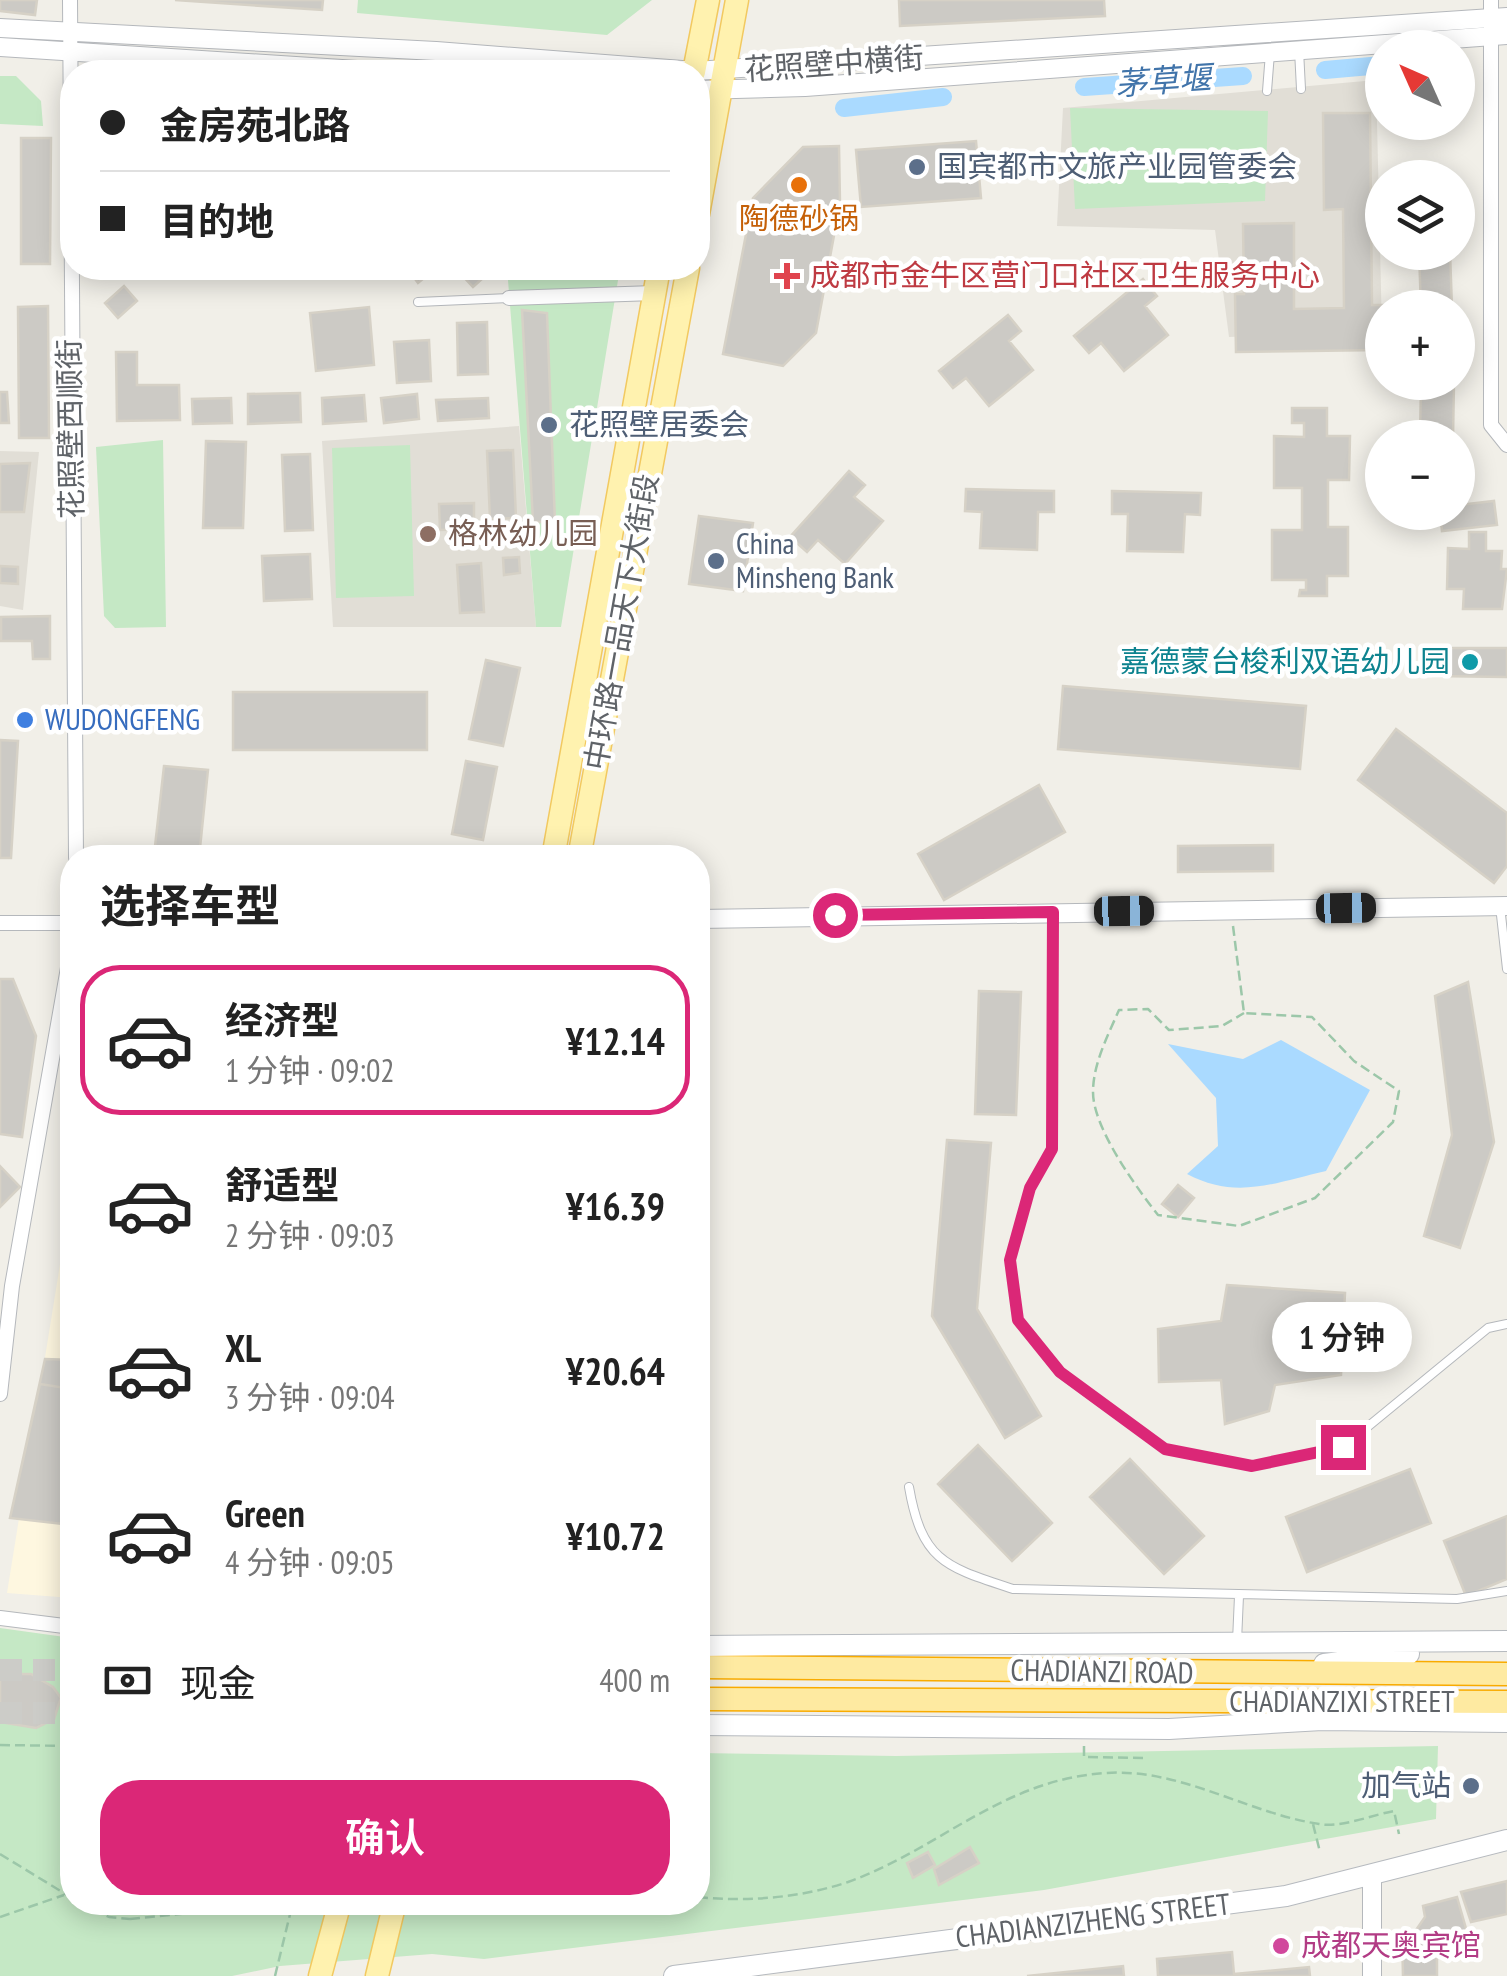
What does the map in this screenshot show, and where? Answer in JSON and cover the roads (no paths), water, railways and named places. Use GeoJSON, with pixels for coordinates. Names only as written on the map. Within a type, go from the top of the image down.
{"type":"FeatureCollection","features":[{"type":"Feature","properties":{"kind":"highway"},"geometry":{"type":"LineString","coordinates":[[1454,1674],[1506,1648]]}},
{"type":"Feature","properties":{"kind":"highway","name":"CHADIANZI ROAD"},"geometry":{"type":"LineString","coordinates":[[710,1667],[1507,1674]]}},
{"type":"Feature","properties":{"kind":"highway","name":"CHADIANZIXI STREET"},"geometry":{"type":"LineString","coordinates":[[710,1699],[1507,1702]]}},
{"type":"Feature","properties":{"kind":"main road"},"geometry":{"type":"LineString","coordinates":[[696,60],[708,0]]}},
{"type":"Feature","properties":{"kind":"main road"},"geometry":{"type":"LineString","coordinates":[[710,116],[714,83],[737,0]]}},
{"type":"Feature","properties":{"kind":"main road","name":"中环路一品天下大街段"},"geometry":{"type":"LineString","coordinates":[[555,845],[657,280]]}},
{"type":"Feature","properties":{"kind":"main road","name":"中环路一品天下大街段"},"geometry":{"type":"LineString","coordinates":[[581,845],[686,280]]}},
{"type":"Feature","properties":{"kind":"main road"},"geometry":{"type":"LineString","coordinates":[[710,1646],[1506,1648]]}},
{"type":"Feature","properties":{"kind":"main road"},"geometry":{"type":"LineString","coordinates":[[1248,1674],[1506,1648]]}},
{"type":"Feature","properties":{"kind":"main road"},"geometry":{"type":"LineString","coordinates":[[710,1725],[1169,1729],[1322,1720],[1507,1722]]}},
{"type":"Feature","properties":{"kind":"main road","name":"CHADIANZIZHENG STREET"},"geometry":{"type":"LineString","coordinates":[[674,1976],[1286,1896],[1507,1840]]}},
{"type":"Feature","properties":{"kind":"main road"},"geometry":{"type":"LineString","coordinates":[[320,1976],[336,1915]]}},
{"type":"Feature","properties":{"kind":"main road"},"geometry":{"type":"LineString","coordinates":[[378,1976],[391,1915]]}},
{"type":"Feature","properties":{"kind":"street","name":"花照壁西顺街"},"geometry":{"type":"LineString","coordinates":[[69,60],[70,0]]}},
{"type":"Feature","properties":{"kind":"street","name":"花照壁中横街"},"geometry":{"type":"LineString","coordinates":[[714,83],[1496,21]]}},
{"type":"Feature","properties":{"kind":"street","name":"花照壁中横街"},"geometry":{"type":"LineString","coordinates":[[714,83],[824,86],[1299,50],[1496,21]]}},
{"type":"Feature","properties":{"kind":"street"},"geometry":{"type":"LineString","coordinates":[[1496,21],[1491,425],[1507,445]]}},
{"type":"Feature","properties":{"kind":"street","name":"花照壁中横街"},"geometry":{"type":"LineString","coordinates":[[0,28],[69,44],[251,60]]}},
{"type":"Feature","properties":{"kind":"street","name":"花照壁中横街"},"geometry":{"type":"LineString","coordinates":[[0,47],[69,44],[436,51],[547,60]]}},
{"type":"Feature","properties":{"kind":"street","name":"花照壁西顺街"},"geometry":{"type":"LineString","coordinates":[[71,280],[76,845]]}},
{"type":"Feature","properties":{"kind":"street"},"geometry":{"type":"LineString","coordinates":[[509,298],[654,294]]}},
{"type":"Feature","properties":{"kind":"street"},"geometry":{"type":"LineString","coordinates":[[710,918],[1503,906]]}},
{"type":"Feature","properties":{"kind":"street"},"geometry":{"type":"LineString","coordinates":[[0,923],[60,924]]}},
{"type":"Feature","properties":{"kind":"street"},"geometry":{"type":"LineString","coordinates":[[0,1394],[6,1286],[60,1007]]}},
{"type":"Feature","properties":{"kind":"street"},"geometry":{"type":"LineString","coordinates":[[0,1618],[60,1626]]}},
{"type":"Feature","properties":{"kind":"street"},"geometry":{"type":"LineString","coordinates":[[1372,1876],[1372,1976]]}},
{"type":"Feature","properties":{"kind":"lane"},"geometry":{"type":"LineString","coordinates":[[1299,50],[1301,89]]}},
{"type":"Feature","properties":{"kind":"lane"},"geometry":{"type":"LineString","coordinates":[[1267,92],[1270,52]]}},
{"type":"Feature","properties":{"kind":"lane"},"geometry":{"type":"LineString","coordinates":[[418,302],[509,298]]}},
{"type":"Feature","properties":{"kind":"lane"},"geometry":{"type":"LineString","coordinates":[[1503,906],[1507,969]]}},
{"type":"Feature","properties":{"kind":"lane"},"geometry":{"type":"LineString","coordinates":[[1053,912],[1052,1149],[1030,1188],[1010,1260],[1018,1320],[1060,1372],[1165,1449],[1252,1466],[1343,1447],[1488,1328],[1507,1324]]}},
{"type":"Feature","properties":{"kind":"lane"},"geometry":{"type":"LineString","coordinates":[[909,1487],[916,1530],[950,1569],[1013,1589],[1457,1599],[1507,1591]]}},
{"type":"Feature","properties":{"kind":"lane"},"geometry":{"type":"LineString","coordinates":[[1237,1645],[1238,1596]]}},
{"type":"Feature","properties":{"kind":"water"},"geometry":{"type":"Polygon","coordinates":[[[1281,1040],[1370,1090],[1326,1171],[1239,1188],[1205,1182],[1187,1174],[1218,1146],[1216,1098],[1168,1044],[1243,1059],[1281,1040]]]}},
{"type":"Feature","properties":{"kind":"waterway","name":"茅草堰"},"geometry":{"type":"LineString","coordinates":[[1325,70],[1365,66]]}},
{"type":"Feature","properties":{"kind":"waterway","name":"茅草堰"},"geometry":{"type":"LineString","coordinates":[[1084,87],[1243,76]]}},
{"type":"Feature","properties":{"kind":"waterway","name":"茅草堰"},"geometry":{"type":"LineString","coordinates":[[844,108],[943,97]]}},
{"type":"Feature","properties":{"kind":"tunnel"},"geometry":{"type":"LineString","coordinates":[[0,1670],[60,1670]]}},
{"type":"Feature","properties":{"kind":"tunnel"},"geometry":{"type":"LineString","coordinates":[[0,1713],[60,1713]]}},
{"type":"Feature","properties":{"kind":"place","name":"国宾都市文旅产业园管委会"},"geometry":{"type":"Point","coordinates":[917,167]}},
{"type":"Feature","properties":{"kind":"place","name":"陶德砂锅"},"geometry":{"type":"Point","coordinates":[799,185]}},
{"type":"Feature","properties":{"kind":"place","name":"成都市金牛区营门口社区卫生服务中心"},"geometry":{"type":"Point","coordinates":[787,276]}},
{"type":"Feature","properties":{"kind":"place","name":"花照壁居委会"},"geometry":{"type":"Point","coordinates":[549,425]}},
{"type":"Feature","properties":{"kind":"place","name":"格林幼儿园"},"geometry":{"type":"Point","coordinates":[428,534]}},
{"type":"Feature","properties":{"kind":"place","name":"China Minsheng Bank"},"geometry":{"type":"Point","coordinates":[716,561]}},
{"type":"Feature","properties":{"kind":"place","name":"嘉德蒙台梭利双语幼儿园"},"geometry":{"type":"Point","coordinates":[1470,662]}},
{"type":"Feature","properties":{"kind":"place","name":"WUDONGFENG"},"geometry":{"type":"Point","coordinates":[25,720]}},
{"type":"Feature","properties":{"kind":"place","name":"加气站"},"geometry":{"type":"Point","coordinates":[1471,1786]}},
{"type":"Feature","properties":{"kind":"place","name":"成都天奥宾馆"},"geometry":{"type":"Point","coordinates":[1281,1946]}}]}
